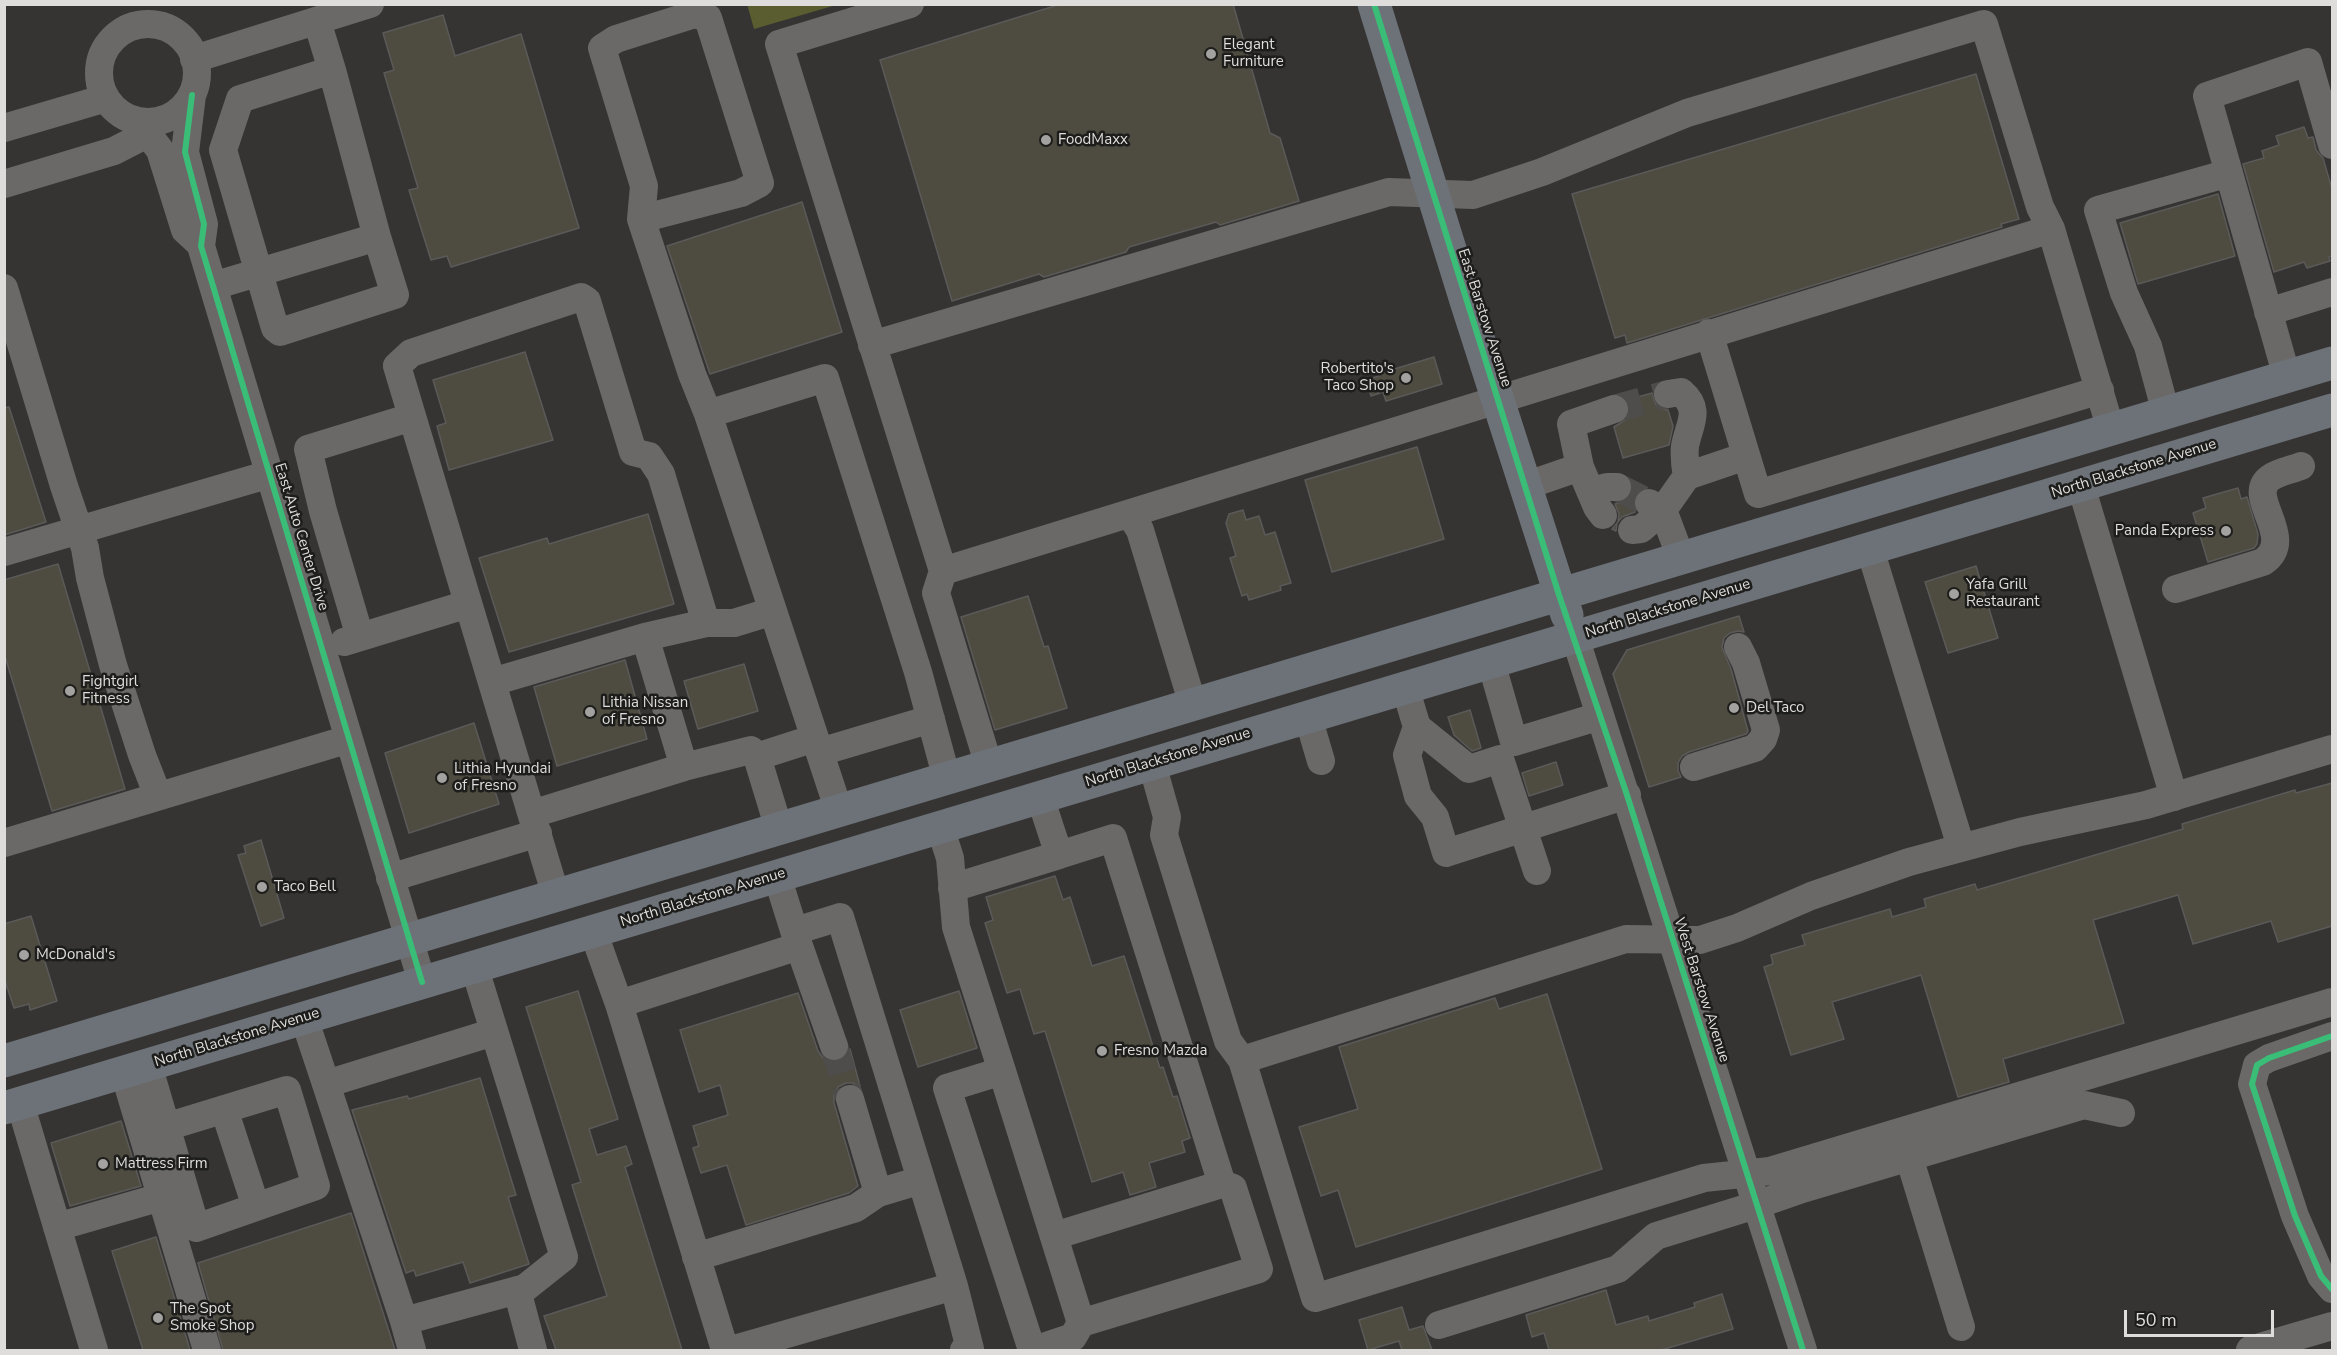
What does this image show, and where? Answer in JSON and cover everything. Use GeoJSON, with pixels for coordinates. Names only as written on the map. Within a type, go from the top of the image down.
{"type":"FeatureCollection","features":[{"type":"Feature","properties":{"kind":"main road","name":"East Barstow Avenue"},"geometry":{"type":"LineString","coordinates":[[1378,5],[1432,193],[1559,595],[1575,637]]}},
{"type":"Feature","properties":{"kind":"main road"},"geometry":{"type":"LineString","coordinates":[[4,1061],[2332,363]]}},
{"type":"Feature","properties":{"kind":"main road"},"geometry":{"type":"LineString","coordinates":[[2080,486],[2092,463],[2110,452],[2260,405],[2280,395],[2287,377]]}},
{"type":"Feature","properties":{"kind":"main road","name":"North Blackstone Avenue"},"geometry":{"type":"LineString","coordinates":[[12,1106],[2332,410]]}},
{"type":"Feature","properties":{"kind":"street"},"geometry":{"type":"LineString","coordinates":[[194,59],[370,4]]}},
{"type":"Feature","properties":{"kind":"street"},"geometry":{"type":"LineString","coordinates":[[910,4],[779,44],[943,571],[936,593],[989,766]]}},
{"type":"Feature","properties":{"kind":"street"},"geometry":{"type":"LineString","coordinates":[[641,219],[741,193],[760,183],[708,18],[695,14],[616,39],[603,48],[645,186],[641,219],[839,811]]}},
{"type":"Feature","properties":{"kind":"street"},"geometry":{"type":"LineString","coordinates":[[317,21],[332,70],[377,237],[395,296],[280,332],[274,328],[223,150],[240,99],[332,70]]}},
{"type":"Feature","properties":{"kind":"street"},"geometry":{"type":"LineString","coordinates":[[4,184],[114,151],[142,127],[167,118],[185,105],[196,84],[194,59],[185,41],[173,31],[159,25],[144,24],[129,27],[111,41],[100,61],[99,76],[106,98],[113,108],[142,127]]}},
{"type":"Feature","properties":{"kind":"street"},"geometry":{"type":"LineString","coordinates":[[873,345],[1389,192],[1473,195],[1542,172],[1687,113],[1984,24],[2040,207],[2051,229],[2111,430]]}},
{"type":"Feature","properties":{"kind":"street"},"geometry":{"type":"LineString","coordinates":[[2287,377],[2207,96],[2308,62],[2332,145]]}},
{"type":"Feature","properties":{"kind":"street","name":"East Auto Center Drive"},"geometry":{"type":"LineString","coordinates":[[192,95],[185,152],[204,224],[201,246],[422,982]]}},
{"type":"Feature","properties":{"kind":"street"},"geometry":{"type":"LineString","coordinates":[[4,128],[106,98]]}},
{"type":"Feature","properties":{"kind":"street","name":"East Auto Center Drive"},"geometry":{"type":"LineString","coordinates":[[142,127],[160,150],[185,230],[201,246]]}},
{"type":"Feature","properties":{"kind":"street"},"geometry":{"type":"LineString","coordinates":[[2166,413],[2148,346],[2124,293],[2098,210],[2229,173]]}},
{"type":"Feature","properties":{"kind":"street"},"geometry":{"type":"LineString","coordinates":[[943,571],[2051,229]]}},
{"type":"Feature","properties":{"kind":"street"},"geometry":{"type":"LineString","coordinates":[[213,286],[377,237]]}},
{"type":"Feature","properties":{"kind":"street"},"geometry":{"type":"LineString","coordinates":[[4,288],[63,486],[79,531],[113,665],[142,755],[158,796]]}},
{"type":"Feature","properties":{"kind":"street"},"geometry":{"type":"LineString","coordinates":[[2268,312],[2332,292]]}},
{"type":"Feature","properties":{"kind":"street"},"geometry":{"type":"LineString","coordinates":[[556,896],[397,366],[411,353],[581,297],[587,301],[633,452],[649,456],[661,474],[706,624]]}},
{"type":"Feature","properties":{"kind":"street"},"geometry":{"type":"LineString","coordinates":[[1709,333],[1758,494],[2100,390]]}},
{"type":"Feature","properties":{"kind":"street"},"geometry":{"type":"LineString","coordinates":[[708,414],[825,378],[931,719],[947,779]]}},
{"type":"Feature","properties":{"kind":"street"},"geometry":{"type":"LineString","coordinates":[[1668,394],[1681,392],[1689,399],[1694,412],[1685,447],[1687,476]]}},
{"type":"Feature","properties":{"kind":"street"},"geometry":{"type":"LineString","coordinates":[[1525,486],[1600,492],[1571,424],[1614,409]]}},
{"type":"Feature","properties":{"kind":"street"},"geometry":{"type":"LineString","coordinates":[[4,552],[79,531],[268,468],[308,449],[412,417]]}},
{"type":"Feature","properties":{"kind":"street"},"geometry":{"type":"LineString","coordinates":[[308,449],[323,511],[360,637]]}},
{"type":"Feature","properties":{"kind":"street"},"geometry":{"type":"LineString","coordinates":[[1681,558],[1646,516],[1687,476],[1746,456]]}},
{"type":"Feature","properties":{"kind":"street"},"geometry":{"type":"LineString","coordinates":[[2176,589],[2263,562],[2268,558],[2276,546],[2276,537],[2263,496],[2264,484],[2273,476],[2301,466]]}},
{"type":"Feature","properties":{"kind":"street"},"geometry":{"type":"LineString","coordinates":[[1808,479],[1819,517]]}},
{"type":"Feature","properties":{"kind":"street"},"geometry":{"type":"LineString","coordinates":[[2080,486],[2174,797]]}},
{"type":"Feature","properties":{"kind":"street"},"geometry":{"type":"LineString","coordinates":[[1131,514],[1140,530],[1193,705]]}},
{"type":"Feature","properties":{"kind":"street"},"geometry":{"type":"LineString","coordinates":[[1870,549],[1961,847]]}},
{"type":"Feature","properties":{"kind":"street"},"geometry":{"type":"LineString","coordinates":[[322,649],[468,604]]}},
{"type":"Feature","properties":{"kind":"street"},"geometry":{"type":"LineString","coordinates":[[492,682],[645,637],[706,624],[734,622],[773,611]]}},
{"type":"Feature","properties":{"kind":"street"},"geometry":{"type":"LineString","coordinates":[[645,637],[684,767]]}},
{"type":"Feature","properties":{"kind":"street","name":"West Barstow Avenue"},"geometry":{"type":"LineString","coordinates":[[1575,637],[1803,1350]]}},
{"type":"Feature","properties":{"kind":"street"},"geometry":{"type":"LineString","coordinates":[[1694,767],[1755,748],[1763,739],[1766,730],[1746,663],[1738,647]]}},
{"type":"Feature","properties":{"kind":"street"},"geometry":{"type":"LineString","coordinates":[[1491,662],[1524,829],[1537,871]]}},
{"type":"Feature","properties":{"kind":"street"},"geometry":{"type":"LineString","coordinates":[[1405,687],[1417,727],[1468,770],[1507,751],[1600,716]]}},
{"type":"Feature","properties":{"kind":"street"},"geometry":{"type":"LineString","coordinates":[[1308,717],[1321,761]]}},
{"type":"Feature","properties":{"kind":"street"},"geometry":{"type":"LineString","coordinates":[[756,756],[817,746],[931,719]]}},
{"type":"Feature","properties":{"kind":"street"},"geometry":{"type":"LineString","coordinates":[[1417,727],[1407,755],[1418,796],[1435,818],[1446,853],[1627,795]]}},
{"type":"Feature","properties":{"kind":"street"},"geometry":{"type":"LineString","coordinates":[[4,843],[349,739]]}},
{"type":"Feature","properties":{"kind":"street"},"geometry":{"type":"LineString","coordinates":[[1242,1060],[1626,939],[1700,940],[1728,931],[1821,892],[1961,847],[2146,805],[2332,749]]}},
{"type":"Feature","properties":{"kind":"street"},"geometry":{"type":"LineString","coordinates":[[390,878],[684,767],[751,750],[756,756],[779,829]]}},
{"type":"Feature","properties":{"kind":"street"},"geometry":{"type":"LineString","coordinates":[[1152,764],[1167,817],[1164,835],[1228,1041],[1242,1060],[1315,1298],[1704,1178],[1770,1171],[2332,1002]]}},
{"type":"Feature","properties":{"kind":"street"},"geometry":{"type":"LineString","coordinates":[[1040,797],[1059,855]]}},
{"type":"Feature","properties":{"kind":"street"},"geometry":{"type":"LineString","coordinates":[[940,827],[950,858],[956,927],[1081,1323]]}},
{"type":"Feature","properties":{"kind":"street"},"geometry":{"type":"LineString","coordinates":[[952,888],[1113,838],[1222,1184]]}},
{"type":"Feature","properties":{"kind":"street"},"geometry":{"type":"LineString","coordinates":[[777,876],[834,1046]]}},
{"type":"Feature","properties":{"kind":"street"},"geometry":{"type":"LineString","coordinates":[[619,1004],[790,949],[796,935],[840,917],[954,1286],[968,1350]]}},
{"type":"Feature","properties":{"kind":"street"},"geometry":{"type":"LineString","coordinates":[[593,931],[619,1004],[725,1350]]}},
{"type":"Feature","properties":{"kind":"street"},"geometry":{"type":"LineString","coordinates":[[404,1321],[525,1288],[564,1257],[474,966]]}},
{"type":"Feature","properties":{"kind":"street"},"geometry":{"type":"LineString","coordinates":[[304,1018],[412,1350]]}},
{"type":"Feature","properties":{"kind":"street"},"geometry":{"type":"LineString","coordinates":[[327,1084],[495,1032]]}},
{"type":"Feature","properties":{"kind":"street"},"geometry":{"type":"LineString","coordinates":[[2332,1036],[2268,1058],[2257,1065],[2252,1084],[2295,1216],[2321,1276],[2332,1289]]}},
{"type":"Feature","properties":{"kind":"street"},"geometry":{"type":"LineString","coordinates":[[136,1069],[166,1127],[196,1228],[316,1186],[287,1089],[166,1127]]}},
{"type":"Feature","properties":{"kind":"street"},"geometry":{"type":"LineString","coordinates":[[136,1069],[161,1197],[207,1350]]}},
{"type":"Feature","properties":{"kind":"street"},"geometry":{"type":"LineString","coordinates":[[1002,1071],[947,1088],[1033,1350],[1073,1337],[1081,1323],[1259,1269],[1233,1188],[1222,1184],[1054,1236]]}},
{"type":"Feature","properties":{"kind":"street"},"geometry":{"type":"LineString","coordinates":[[850,1098],[878,1193]]}},
{"type":"Feature","properties":{"kind":"street"},"geometry":{"type":"LineString","coordinates":[[1439,1325],[1618,1269],[1656,1236],[1802,1188],[2084,1105],[2121,1113]]}},
{"type":"Feature","properties":{"kind":"street"},"geometry":{"type":"LineString","coordinates":[[12,1106],[57,1227],[94,1350]]}},
{"type":"Feature","properties":{"kind":"street"},"geometry":{"type":"LineString","coordinates":[[224,1109],[256,1207]]}},
{"type":"Feature","properties":{"kind":"street"},"geometry":{"type":"LineString","coordinates":[[1909,1157],[1961,1327]]}},
{"type":"Feature","properties":{"kind":"street"},"geometry":{"type":"LineString","coordinates":[[696,1257],[856,1208],[878,1193],[921,1180]]}},
{"type":"Feature","properties":{"kind":"street"},"geometry":{"type":"LineString","coordinates":[[57,1227],[161,1197]]}},
{"type":"Feature","properties":{"kind":"street"},"geometry":{"type":"LineString","coordinates":[[731,1350],[954,1286]]}},
{"type":"Feature","properties":{"kind":"street"},"geometry":{"type":"LineString","coordinates":[[517,1290],[533,1350]]}},
{"type":"Feature","properties":{"kind":"street"},"geometry":{"type":"LineString","coordinates":[[2250,1350],[2332,1326]]}},
{"type":"Feature","properties":{"kind":"green space"},"geometry":{"type":"Polygon","coordinates":[[[747,4],[836,4],[836,5],[754,29],[747,4]]]}},
{"type":"Feature","properties":{"kind":"building"},"geometry":{"type":"Polygon","coordinates":[[[1061,4],[1233,4],[1270,133],[1280,138],[1299,201],[1220,225],[1216,222],[1129,247],[1126,252],[1044,277],[1039,274],[952,301],[880,60],[1061,4]]]}},
{"type":"Feature","properties":{"kind":"building"},"geometry":{"type":"Polygon","coordinates":[[[443,15],[455,56],[521,34],[579,228],[451,267],[447,256],[431,260],[409,190],[418,188],[384,73],[394,70],[383,33],[443,15]]]}},
{"type":"Feature","properties":{"kind":"building"},"geometry":{"type":"Polygon","coordinates":[[[1976,74],[2019,219],[2001,224],[2002,227],[1627,343],[1625,335],[1615,338],[1572,194],[1976,74]]]}},
{"type":"Feature","properties":{"kind":"building"},"geometry":{"type":"Polygon","coordinates":[[[2304,127],[2308,138],[2313,137],[2316,150],[2323,158],[2332,189],[2332,256],[2329,257],[2330,261],[2307,268],[2304,262],[2274,272],[2243,164],[2264,158],[2262,151],[2279,145],[2276,136],[2304,127]]]}},
{"type":"Feature","properties":{"kind":"building"},"geometry":{"type":"Polygon","coordinates":[[[2218,194],[2235,256],[2138,284],[2120,223],[2218,194]]]}},
{"type":"Feature","properties":{"kind":"building"},"geometry":{"type":"Polygon","coordinates":[[[802,202],[842,332],[710,374],[667,246],[802,202]]]}},
{"type":"Feature","properties":{"kind":"building"},"geometry":{"type":"Polygon","coordinates":[[[525,352],[553,440],[449,470],[437,426],[446,423],[433,380],[525,352]]]}},
{"type":"Feature","properties":{"kind":"building","name":"Robertito's Taco Shop"},"geometry":{"type":"Polygon","coordinates":[[[1434,357],[1442,384],[1386,401],[1383,392],[1371,396],[1366,380],[1379,376],[1378,374],[1434,357]]]}},
{"type":"Feature","properties":{"kind":"building"},"geometry":{"type":"Polygon","coordinates":[[[1652,393],[1656,405],[1668,410],[1673,426],[1669,445],[1623,458],[1614,427],[1627,419],[1630,411],[1627,400],[1652,393]]]}},
{"type":"Feature","properties":{"kind":"building"},"geometry":{"type":"Polygon","coordinates":[[[9,407],[46,522],[4,535],[4,408],[9,407]]]}},
{"type":"Feature","properties":{"kind":"building"},"geometry":{"type":"Polygon","coordinates":[[[1417,447],[1444,539],[1332,572],[1305,480],[1417,447]]]}},
{"type":"Feature","properties":{"kind":"building"},"geometry":{"type":"Polygon","coordinates":[[[1633,488],[1638,491],[1633,503],[1635,512],[1622,517],[1618,522],[1619,514],[1615,504],[1626,501],[1631,496],[1633,488]]]}},
{"type":"Feature","properties":{"kind":"building"},"geometry":{"type":"Polygon","coordinates":[[[2238,488],[2241,499],[2247,497],[2258,534],[2257,544],[2254,548],[2208,562],[2193,513],[2206,508],[2203,498],[2238,488]]]}},
{"type":"Feature","properties":{"kind":"building"},"geometry":{"type":"Polygon","coordinates":[[[1243,510],[1246,520],[1259,516],[1265,535],[1275,532],[1291,583],[1280,586],[1281,590],[1249,600],[1247,594],[1242,596],[1230,558],[1236,556],[1226,523],[1229,514],[1243,510]]]}},
{"type":"Feature","properties":{"kind":"building"},"geometry":{"type":"Polygon","coordinates":[[[648,514],[674,604],[509,652],[479,558],[547,538],[549,544],[648,514]]]}},
{"type":"Feature","properties":{"kind":"building"},"geometry":{"type":"Polygon","coordinates":[[[58,564],[125,789],[52,811],[4,653],[4,580],[58,564]]]}},
{"type":"Feature","properties":{"kind":"building"},"geometry":{"type":"Polygon","coordinates":[[[1976,566],[1998,638],[1948,653],[1925,582],[1976,566]]]}},
{"type":"Feature","properties":{"kind":"building"},"geometry":{"type":"Polygon","coordinates":[[[1028,596],[1044,647],[1048,646],[1067,708],[995,730],[961,617],[1028,596]]]}},
{"type":"Feature","properties":{"kind":"building"},"geometry":{"type":"Polygon","coordinates":[[[1739,616],[1744,632],[1730,633],[1724,638],[1722,647],[1731,669],[1748,731],[1746,734],[1689,752],[1682,756],[1678,763],[1681,777],[1649,787],[1613,674],[1627,650],[1739,616]]]}},
{"type":"Feature","properties":{"kind":"building","name":"Lithia Nissan of Fresno"},"geometry":{"type":"Polygon","coordinates":[[[625,660],[647,739],[557,766],[534,687],[625,660]]]}},
{"type":"Feature","properties":{"kind":"building"},"geometry":{"type":"Polygon","coordinates":[[[744,664],[758,711],[698,729],[684,681],[744,664]]]}},
{"type":"Feature","properties":{"kind":"building"},"geometry":{"type":"Polygon","coordinates":[[[1470,710],[1481,748],[1472,751],[1454,735],[1448,717],[1470,710]]]}},
{"type":"Feature","properties":{"kind":"building","name":"Lithia Hyundai of Fresno"},"geometry":{"type":"Polygon","coordinates":[[[474,723],[499,804],[409,833],[385,753],[474,723]]]}},
{"type":"Feature","properties":{"kind":"building"},"geometry":{"type":"Polygon","coordinates":[[[1556,762],[1563,785],[1529,796],[1522,773],[1556,762]]]}},
{"type":"Feature","properties":{"kind":"building"},"geometry":{"type":"Polygon","coordinates":[[[2332,783],[2332,926],[2278,942],[2271,921],[2193,944],[2178,895],[2093,920],[2124,1023],[2003,1059],[2009,1082],[1958,1097],[1921,975],[1832,1002],[1844,1039],[1791,1055],[1764,967],[1773,964],[1771,955],[1805,945],[1802,935],[1890,909],[1892,917],[1926,907],[1924,899],[1975,884],[1977,890],[2183,829],[2182,824],[2295,790],[2296,793],[2332,783]]]}},
{"type":"Feature","properties":{"kind":"building","name":"Taco Bell"},"geometry":{"type":"Polygon","coordinates":[[[261,840],[284,918],[261,926],[238,855],[246,853],[244,846],[261,840]]]}},
{"type":"Feature","properties":{"kind":"building","name":"Fresno Mazda"},"geometry":{"type":"Polygon","coordinates":[[[1055,876],[1063,900],[1070,897],[1092,966],[1124,956],[1160,1068],[1163,1067],[1173,1097],[1177,1096],[1190,1138],[1182,1141],[1185,1152],[1149,1163],[1156,1187],[1130,1195],[1123,1172],[1092,1182],[1045,1031],[1034,1034],[1020,989],[1007,993],[985,923],[993,920],[986,897],[1055,876]]]}},
{"type":"Feature","properties":{"kind":"building","name":"McDonald's"},"geometry":{"type":"Polygon","coordinates":[[[31,916],[57,1001],[30,1010],[29,1004],[14,1008],[4,978],[4,924],[31,916]]]}},
{"type":"Feature","properties":{"kind":"building"},"geometry":{"type":"Polygon","coordinates":[[[578,991],[618,1119],[589,1129],[597,1155],[626,1146],[632,1164],[625,1167],[682,1350],[556,1350],[544,1316],[607,1296],[572,1185],[581,1182],[526,1007],[578,991]]]}},
{"type":"Feature","properties":{"kind":"building"},"geometry":{"type":"Polygon","coordinates":[[[959,991],[977,1048],[918,1067],[900,1010],[959,991]]]}},
{"type":"Feature","properties":{"kind":"building"},"geometry":{"type":"Polygon","coordinates":[[[798,993],[818,1051],[823,1058],[830,1062],[839,1062],[846,1057],[850,1049],[860,1086],[846,1083],[838,1087],[834,1095],[834,1103],[858,1186],[849,1193],[746,1225],[727,1165],[701,1173],[693,1148],[699,1146],[693,1126],[728,1115],[720,1085],[699,1092],[680,1030],[798,993]]]}},
{"type":"Feature","properties":{"kind":"building"},"geometry":{"type":"Polygon","coordinates":[[[1547,994],[1602,1169],[1356,1247],[1338,1190],[1321,1196],[1299,1127],[1358,1109],[1339,1047],[1495,998],[1499,1009],[1547,994]]]}},
{"type":"Feature","properties":{"kind":"building"},"geometry":{"type":"Polygon","coordinates":[[[480,1078],[516,1195],[508,1197],[529,1264],[470,1283],[463,1262],[416,1276],[414,1270],[406,1273],[352,1110],[407,1096],[409,1099],[480,1078]]]}},
{"type":"Feature","properties":{"kind":"building","name":"Mattress Firm"},"geometry":{"type":"Polygon","coordinates":[[[121,1121],[141,1186],[70,1206],[51,1143],[121,1121]]]}},
{"type":"Feature","properties":{"kind":"building"},"geometry":{"type":"Polygon","coordinates":[[[351,1213],[395,1350],[223,1350],[198,1263],[351,1213]]]}},
{"type":"Feature","properties":{"kind":"building"},"geometry":{"type":"Polygon","coordinates":[[[156,1237],[190,1350],[143,1350],[112,1251],[156,1237]]]}},
{"type":"Feature","properties":{"kind":"building"},"geometry":{"type":"Polygon","coordinates":[[[1606,1290],[1616,1325],[1648,1316],[1649,1321],[1695,1307],[1694,1303],[1722,1294],[1733,1329],[1661,1350],[1549,1350],[1544,1333],[1532,1337],[1526,1315],[1606,1290]]]}},
{"type":"Feature","properties":{"kind":"building"},"geometry":{"type":"Polygon","coordinates":[[[1402,1307],[1409,1330],[1423,1326],[1432,1350],[1402,1350],[1399,1341],[1368,1350],[1359,1320],[1402,1307]]]}},
{"type":"Feature","properties":{"kind":"tunnel"},"geometry":{"type":"LineString","coordinates":[[1614,409],[1668,394]]}},
{"type":"Feature","properties":{"kind":"tunnel"},"geometry":{"type":"LineString","coordinates":[[1617,487],[1647,502]]}},
{"type":"Feature","properties":{"kind":"tunnel"},"geometry":{"type":"LineString","coordinates":[[834,1046],[850,1099]]}},
{"type":"Feature","properties":{"kind":"cycle path"},"geometry":{"type":"LineString","coordinates":[[1374,4],[1559,595],[1627,795],[1803,1350]]}},
{"type":"Feature","properties":{"kind":"cycle path"},"geometry":{"type":"LineString","coordinates":[[192,95],[185,152],[204,224],[201,246],[422,982]]}},
{"type":"Feature","properties":{"kind":"cycle path"},"geometry":{"type":"LineString","coordinates":[[2332,1036],[2269,1058],[2257,1065],[2252,1084],[2295,1216],[2321,1276],[2332,1289]]}},
{"type":"Feature","properties":{"kind":"place","name":"Elegant Furniture"},"geometry":{"type":"Point","coordinates":[1211,54]}},
{"type":"Feature","properties":{"kind":"place","name":"FoodMaxx"},"geometry":{"type":"Point","coordinates":[1046,140]}},
{"type":"Feature","properties":{"kind":"place","name":"Robertito's Taco Shop"},"geometry":{"type":"Point","coordinates":[1406,378]}},
{"type":"Feature","properties":{"kind":"place","name":"Panda Express"},"geometry":{"type":"Point","coordinates":[2226,531]}},
{"type":"Feature","properties":{"kind":"place","name":"Yafa Grill Restaurant"},"geometry":{"type":"Point","coordinates":[1954,594]}},
{"type":"Feature","properties":{"kind":"place","name":"Fightgirl Fitness"},"geometry":{"type":"Point","coordinates":[70,691]}},
{"type":"Feature","properties":{"kind":"place","name":"Del Taco"},"geometry":{"type":"Point","coordinates":[1734,708]}},
{"type":"Feature","properties":{"kind":"place","name":"Lithia Nissan of Fresno"},"geometry":{"type":"Point","coordinates":[590,712]}},
{"type":"Feature","properties":{"kind":"place","name":"Lithia Hyundai of Fresno"},"geometry":{"type":"Point","coordinates":[442,778]}},
{"type":"Feature","properties":{"kind":"place","name":"Taco Bell"},"geometry":{"type":"Point","coordinates":[262,887]}},
{"type":"Feature","properties":{"kind":"place","name":"McDonald's"},"geometry":{"type":"Point","coordinates":[24,955]}},
{"type":"Feature","properties":{"kind":"place","name":"Fresno Mazda"},"geometry":{"type":"Point","coordinates":[1102,1051]}},
{"type":"Feature","properties":{"kind":"place","name":"Mattress Firm"},"geometry":{"type":"Point","coordinates":[103,1164]}},
{"type":"Feature","properties":{"kind":"place","name":"The Spot Smoke Shop"},"geometry":{"type":"Point","coordinates":[158,1318]}}]}
